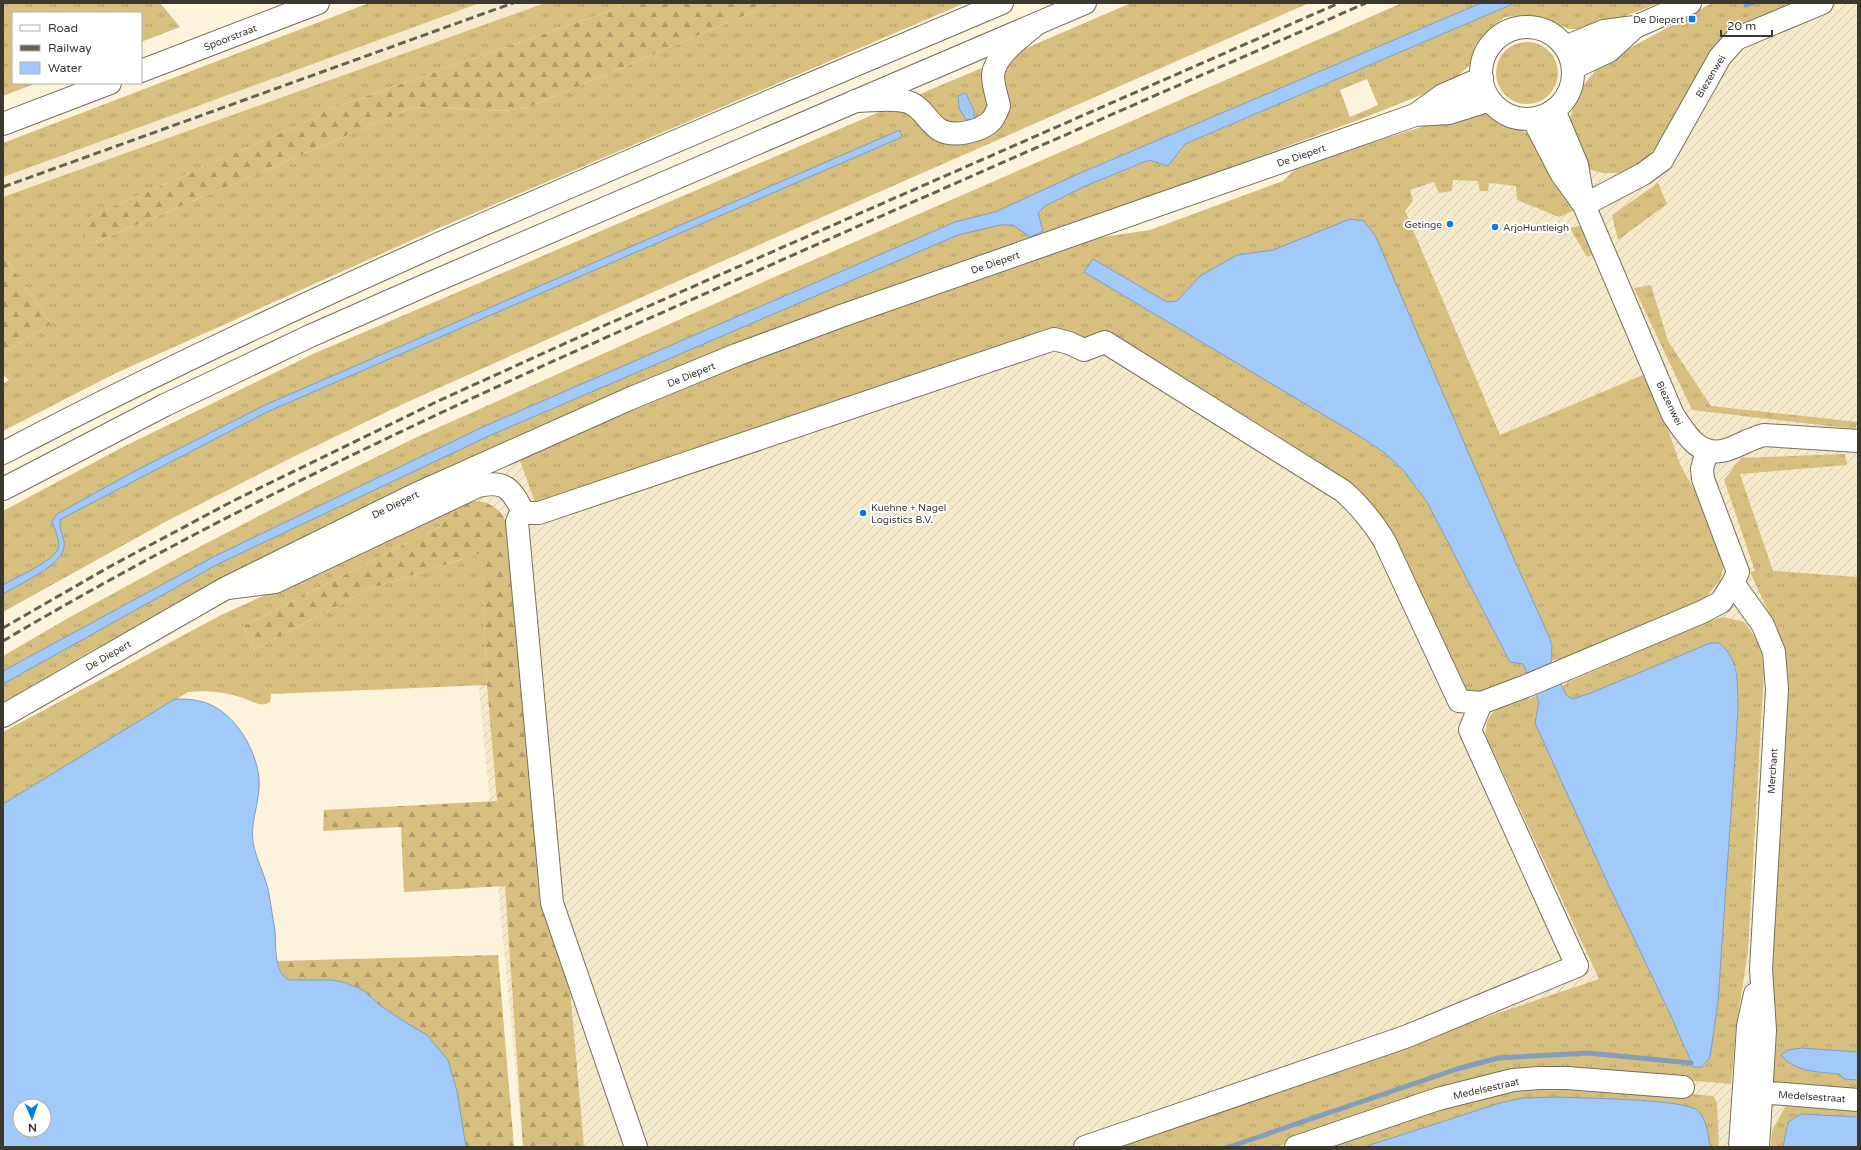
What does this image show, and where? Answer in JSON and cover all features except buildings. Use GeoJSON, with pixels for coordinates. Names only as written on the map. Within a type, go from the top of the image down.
{"type":"FeatureCollection","features":[{"type":"Feature","properties":{"kind":"main road","name":"Spoorstraat"},"geometry":{"type":"LineString","coordinates":[[142,71],[318,3]]}},
{"type":"Feature","properties":{"kind":"main road"},"geometry":{"type":"LineString","coordinates":[[3,453],[104,400],[242,333],[362,278],[1002,3]]}},
{"type":"Feature","properties":{"kind":"main road"},"geometry":{"type":"LineString","coordinates":[[3,489],[164,406],[310,336],[1085,3]]}},
{"type":"Feature","properties":{"kind":"main road"},"geometry":{"type":"LineString","coordinates":[[1565,47],[1604,31],[1635,27],[1690,3]]}},
{"type":"Feature","properties":{"kind":"main road","name":"Biezenwei"},"geometry":{"type":"LineString","coordinates":[[1584,205],[1643,174],[1662,160],[1720,57],[1736,39],[1822,3]]}},
{"type":"Feature","properties":{"kind":"main road"},"geometry":{"type":"LineString","coordinates":[[855,101],[906,102],[922,110],[940,130],[950,133],[961,133],[982,127],[991,121],[999,106],[994,84],[995,66],[1002,55],[1036,24]]}},
{"type":"Feature","properties":{"kind":"main road"},"geometry":{"type":"LineString","coordinates":[[1526,27],[1541,30],[1555,36],[1565,47],[1573,68],[1573,80],[1569,92],[1563,102],[1544,116],[1533,119],[1521,119],[1509,115],[1499,109],[1490,100],[1484,90],[1482,63],[1488,49],[1498,38],[1511,30],[1526,27]]}},
{"type":"Feature","properties":{"kind":"main road"},"geometry":{"type":"LineString","coordinates":[[1573,68],[1609,51],[1635,27]]}},
{"type":"Feature","properties":{"kind":"main road","name":"De Diepert"},"geometry":{"type":"LineString","coordinates":[[3,716],[226,588],[414,495],[629,399],[736,355],[844,315],[1415,115],[1444,95],[1482,78]]}},
{"type":"Feature","properties":{"kind":"main road"},"geometry":{"type":"LineString","coordinates":[[3,124],[107,84]]}},
{"type":"Feature","properties":{"kind":"main road","name":"De Diepert"},"geometry":{"type":"LineString","coordinates":[[1415,115],[1449,113],[1490,100]]}},
{"type":"Feature","properties":{"kind":"main road","name":"Biezenwei"},"geometry":{"type":"LineString","coordinates":[[1554,110],[1577,165],[1584,205]]}},
{"type":"Feature","properties":{"kind":"main road","name":"Biezenwei"},"geometry":{"type":"LineString","coordinates":[[1533,119],[1561,173],[1584,205],[1673,415],[1692,442],[1707,450]]}},
{"type":"Feature","properties":{"kind":"main road"},"geometry":{"type":"LineString","coordinates":[[226,588],[276,582],[478,486],[498,484],[508,488],[514,494],[522,510],[528,513],[539,513],[1054,339],[1069,343],[1084,350],[1105,342],[1343,491],[1356,502],[1372,520],[1384,540],[1459,701],[1481,703],[1562,672],[1702,612],[1721,602],[1738,572],[1703,479],[1702,469],[1707,450],[1726,450],[1754,437],[1777,434],[1858,441]]}},
{"type":"Feature","properties":{"kind":"main road"},"geometry":{"type":"LineString","coordinates":[[522,510],[518,522],[552,903],[636,1147]]}},
{"type":"Feature","properties":{"kind":"main road","name":"Merchant"},"geometry":{"type":"LineString","coordinates":[[1733,583],[1763,626],[1774,652],[1777,689],[1761,970],[1748,1026],[1752,1092]]}},
{"type":"Feature","properties":{"kind":"main road"},"geometry":{"type":"LineString","coordinates":[[1085,1147],[1405,1037],[1577,966],[1470,730],[1481,703]]}},
{"type":"Feature","properties":{"kind":"main road","name":"Medelsestraat"},"geometry":{"type":"LineString","coordinates":[[1296,1147],[1438,1099],[1513,1080],[1567,1078],[1683,1086]]}},
{"type":"Feature","properties":{"kind":"main road"},"geometry":{"type":"LineString","coordinates":[[1740,1147],[1752,1092]]}},
{"type":"Feature","properties":{"kind":"main road"},"geometry":{"type":"LineString","coordinates":[[1752,1092],[1758,1147]]}},
{"type":"Feature","properties":{"kind":"main road","name":"Medelsestraat"},"geometry":{"type":"LineString","coordinates":[[1752,1092],[1858,1100]]}},
{"type":"Feature","properties":{"kind":"shaded area"},"geometry":{"type":"Polygon","coordinates":[[[480,3],[545,3],[3,197],[3,177],[480,3]]]}},
{"type":"Feature","properties":{"kind":"shaded area"},"geometry":{"type":"Polygon","coordinates":[[[1752,3],[1858,3],[1858,1147],[523,1147],[461,503],[519,458],[1292,191],[1494,169],[1549,175],[1752,3]]]}},
{"type":"Feature","properties":{"kind":"green space"},"geometry":{"type":"Polygon","coordinates":[[[3,3],[160,3],[180,27],[142,42],[142,12],[12,12],[12,84],[34,84],[3,96],[3,3]]]}},
{"type":"Feature","properties":{"kind":"green space"},"geometry":{"type":"Polygon","coordinates":[[[369,3],[480,3],[3,177],[3,143],[369,3]]]}},
{"type":"Feature","properties":{"kind":"green space"},"geometry":{"type":"Polygon","coordinates":[[[545,3],[632,3],[324,111],[319,116],[90,217],[87,243],[99,241],[409,109],[439,107],[499,111],[529,107],[774,3],[965,3],[430,232],[114,374],[3,431],[3,384],[9,380],[3,375],[3,353],[51,324],[3,255],[3,197],[545,3]]]}},
{"type":"Feature","properties":{"kind":"green space"},"geometry":{"type":"Polygon","coordinates":[[[632,3],[774,3],[529,107],[499,111],[439,107],[409,109],[99,241],[87,243],[84,239],[82,225],[90,217],[319,116],[324,111],[632,3]]]}},
{"type":"Feature","properties":{"kind":"green space"},"geometry":{"type":"Polygon","coordinates":[[[1131,3],[1309,3],[770,240],[403,404],[291,458],[165,522],[3,612],[3,511],[121,448],[313,354],[891,107],[981,131],[1000,74],[1017,52],[1131,3]]]}},
{"type":"Feature","properties":{"kind":"green space"},"geometry":{"type":"Polygon","coordinates":[[[1402,3],[1481,3],[1078,174],[1083,187],[1150,160],[1168,166],[1185,144],[1515,3],[1659,3],[1592,29],[1569,29],[1544,18],[1527,15],[1505,17],[1489,29],[1476,45],[1469,66],[1449,84],[1361,119],[1042,236],[437,473],[322,528],[202,591],[88,653],[3,703],[3,656],[70,617],[182,556],[307,491],[417,437],[779,275],[1402,3]],[[1367,79],[1340,90],[1350,117],[1378,105],[1367,79]]]}},
{"type":"Feature","properties":{"kind":"green space"},"geometry":{"type":"Polygon","coordinates":[[[1712,3],[1802,3],[1725,36],[1660,143],[1640,165],[1623,173],[1603,173],[1587,169],[1574,144],[1570,117],[1579,90],[1601,64],[1712,3]]]}},
{"type":"Feature","properties":{"kind":"green space"},"geometry":{"type":"Polygon","coordinates":[[[1527,42],[1544,47],[1549,51],[1553,56],[1558,73],[1553,90],[1549,95],[1544,99],[1527,104],[1510,99],[1505,95],[1501,90],[1496,73],[1501,56],[1505,51],[1510,47],[1527,42]]]}},
{"type":"Feature","properties":{"kind":"green space"},"geometry":{"type":"Polygon","coordinates":[[[991,64],[992,100],[987,117],[950,128],[913,97],[991,64]]]}},
{"type":"Feature","properties":{"kind":"green space"},"geometry":{"type":"Polygon","coordinates":[[[1487,114],[1532,136],[1575,210],[1559,217],[1517,200],[1516,186],[1489,183],[1488,191],[1480,191],[1478,181],[1453,180],[1452,191],[1439,193],[1434,182],[1410,190],[1413,201],[1405,211],[1500,435],[1643,375],[1664,418],[1680,464],[1699,499],[1725,562],[1720,580],[1703,601],[1558,660],[1551,661],[1552,645],[1514,559],[1350,219],[1273,250],[1237,255],[1184,294],[1177,301],[1167,302],[1093,259],[1366,440],[1386,454],[1404,471],[1427,502],[1510,662],[1523,664],[1527,673],[1477,695],[1466,692],[1368,504],[1071,334],[536,505],[519,458],[751,361],[827,332],[1072,245],[1103,237],[1150,230],[1283,181],[1300,164],[1461,115],[1487,114]]]}},
{"type":"Feature","properties":{"kind":"green space"},"geometry":{"type":"Polygon","coordinates":[[[1658,183],[1667,204],[1618,240],[1612,215],[1658,183]]]}},
{"type":"Feature","properties":{"kind":"green space"},"geometry":{"type":"Polygon","coordinates":[[[1584,225],[1596,254],[1587,257],[1570,228],[1584,225]]]}},
{"type":"Feature","properties":{"kind":"green space"},"geometry":{"type":"Polygon","coordinates":[[[3,255],[51,324],[3,353],[3,255]]]}},
{"type":"Feature","properties":{"kind":"green space"},"geometry":{"type":"Polygon","coordinates":[[[1651,285],[1668,341],[1711,406],[1858,422],[1855,429],[1692,410],[1634,288],[1651,285]]]}},
{"type":"Feature","properties":{"kind":"green space"},"geometry":{"type":"Polygon","coordinates":[[[1845,454],[1847,465],[1740,474],[1773,571],[1858,577],[1858,1052],[1801,1048],[1814,1072],[1839,1074],[1844,1079],[1858,1080],[1858,1093],[1770,1087],[1774,624],[1750,572],[1755,571],[1724,480],[1741,458],[1845,454]]]}},
{"type":"Feature","properties":{"kind":"green space"},"geometry":{"type":"Polygon","coordinates":[[[472,501],[488,504],[500,512],[504,517],[512,539],[540,905],[570,989],[584,1147],[523,1147],[505,886],[404,892],[401,827],[323,831],[324,810],[497,801],[487,685],[481,553],[369,589],[254,650],[243,626],[439,527],[455,509],[472,501]]]}},
{"type":"Feature","properties":{"kind":"green space"},"geometry":{"type":"Polygon","coordinates":[[[455,509],[439,527],[243,626],[254,650],[369,589],[481,553],[487,685],[271,694],[270,702],[267,704],[260,704],[223,693],[209,691],[188,692],[3,804],[3,732],[221,615],[455,509]]]}},
{"type":"Feature","properties":{"kind":"green space"},"geometry":{"type":"Polygon","coordinates":[[[1723,617],[1744,622],[1760,643],[1764,670],[1748,951],[1736,1028],[1731,1084],[1588,1072],[1428,1095],[1276,1147],[1101,1147],[1599,979],[1486,736],[1488,719],[1492,713],[1504,704],[1527,694],[1529,699],[1536,696],[1539,702],[1535,723],[1693,1066],[1703,1067],[1710,1057],[1718,1002],[1738,711],[1736,666],[1591,693],[1573,699],[1566,695],[1562,687],[1568,682],[1706,622],[1723,617]]]}},
{"type":"Feature","properties":{"kind":"green space"},"geometry":{"type":"Polygon","coordinates":[[[498,955],[514,1147],[466,1147],[457,1091],[448,1060],[427,1035],[378,1004],[363,990],[343,982],[332,980],[290,980],[283,975],[277,961],[498,955]]]}},
{"type":"Feature","properties":{"kind":"green space"},"geometry":{"type":"Polygon","coordinates":[[[1580,1085],[1714,1096],[1717,1104],[1719,1147],[1710,1147],[1702,1115],[1688,1106],[1655,1102],[1538,1097],[1500,1103],[1364,1147],[1315,1147],[1488,1091],[1580,1085]]]}},
{"type":"Feature","properties":{"kind":"green space"},"geometry":{"type":"Polygon","coordinates":[[[1787,1103],[1858,1107],[1858,1117],[1801,1114],[1787,1122],[1784,1147],[1771,1147],[1772,1131],[1787,1103]]]}},
{"type":"Feature","properties":{"kind":"water"},"geometry":{"type":"Polygon","coordinates":[[[1481,3],[1515,3],[1185,144],[1168,166],[1149,160],[1083,187],[1045,206],[1038,213],[1043,231],[1030,237],[1013,225],[1000,225],[958,235],[491,435],[218,564],[3,684],[3,671],[213,557],[485,426],[955,222],[995,212],[1078,174],[1481,3]]]}},
{"type":"Feature","properties":{"kind":"water"},"geometry":{"type":"Polygon","coordinates":[[[966,93],[974,111],[976,121],[972,123],[970,119],[966,120],[959,108],[958,96],[966,93]]]}},
{"type":"Feature","properties":{"kind":"water"},"geometry":{"type":"Polygon","coordinates":[[[900,130],[902,137],[267,412],[61,519],[60,526],[64,540],[64,547],[56,561],[39,574],[3,594],[3,585],[42,564],[55,554],[59,546],[52,521],[57,514],[137,470],[265,405],[900,130]]]}},
{"type":"Feature","properties":{"kind":"water"},"geometry":{"type":"Polygon","coordinates":[[[1350,219],[1364,221],[1376,237],[1514,559],[1547,632],[1552,645],[1551,661],[1566,695],[1573,699],[1591,693],[1710,643],[1719,643],[1731,657],[1736,674],[1738,711],[1718,1002],[1710,1057],[1702,1067],[1693,1067],[1672,1018],[1609,886],[1535,723],[1539,702],[1523,664],[1510,662],[1427,502],[1404,471],[1386,454],[1366,440],[1084,272],[1093,259],[1167,302],[1177,301],[1200,276],[1237,255],[1273,250],[1350,219]]]}},
{"type":"Feature","properties":{"kind":"water"},"geometry":{"type":"Polygon","coordinates":[[[175,699],[190,699],[211,705],[222,711],[240,730],[253,754],[257,766],[259,786],[252,834],[256,855],[266,881],[269,894],[275,931],[276,957],[281,972],[284,977],[290,980],[332,980],[343,982],[363,990],[378,1004],[427,1035],[448,1060],[457,1091],[466,1147],[3,1147],[3,804],[175,699]]]}},
{"type":"Feature","properties":{"kind":"water"},"geometry":{"type":"Polygon","coordinates":[[[1801,1048],[1858,1052],[1858,1080],[1844,1079],[1839,1074],[1815,1072],[1800,1068],[1786,1061],[1781,1055],[1788,1050],[1801,1048]]]}},
{"type":"Feature","properties":{"kind":"water"},"geometry":{"type":"Polygon","coordinates":[[[1555,1097],[1652,1101],[1688,1106],[1697,1110],[1703,1117],[1710,1147],[1364,1147],[1500,1103],[1523,1098],[1555,1097]]]}},
{"type":"Feature","properties":{"kind":"water"},"geometry":{"type":"Polygon","coordinates":[[[1801,1114],[1858,1117],[1858,1147],[1783,1147],[1788,1122],[1801,1114]]]}},
{"type":"Feature","properties":{"kind":"waterway"},"geometry":{"type":"LineString","coordinates":[[1746,5],[1752,3]]}},
{"type":"Feature","properties":{"kind":"waterway"},"geometry":{"type":"LineString","coordinates":[[1229,1147],[1457,1069],[1498,1058],[1588,1053],[1691,1063]]}},
{"type":"Feature","properties":{"kind":"railway"},"geometry":{"type":"LineString","coordinates":[[3,187],[513,3]]}},
{"type":"Feature","properties":{"kind":"railway"},"geometry":{"type":"LineString","coordinates":[[3,628],[109,567],[231,502],[436,402],[610,323],[1339,3]]}},
{"type":"Feature","properties":{"kind":"railway"},"geometry":{"type":"LineString","coordinates":[[3,641],[94,589],[187,539],[374,444],[661,313],[1366,3]]}},
{"type":"Feature","properties":{"kind":"place","name":"De Diepert"},"geometry":{"type":"Point","coordinates":[1692,19]}},
{"type":"Feature","properties":{"kind":"place","name":"Getinge"},"geometry":{"type":"Point","coordinates":[1450,224]}},
{"type":"Feature","properties":{"kind":"place","name":"ArjoHuntleigh"},"geometry":{"type":"Point","coordinates":[1495,227]}},
{"type":"Feature","properties":{"kind":"place","name":"Kuehne + Nagel Logistics B.V."},"geometry":{"type":"Point","coordinates":[863,513]}}]}
